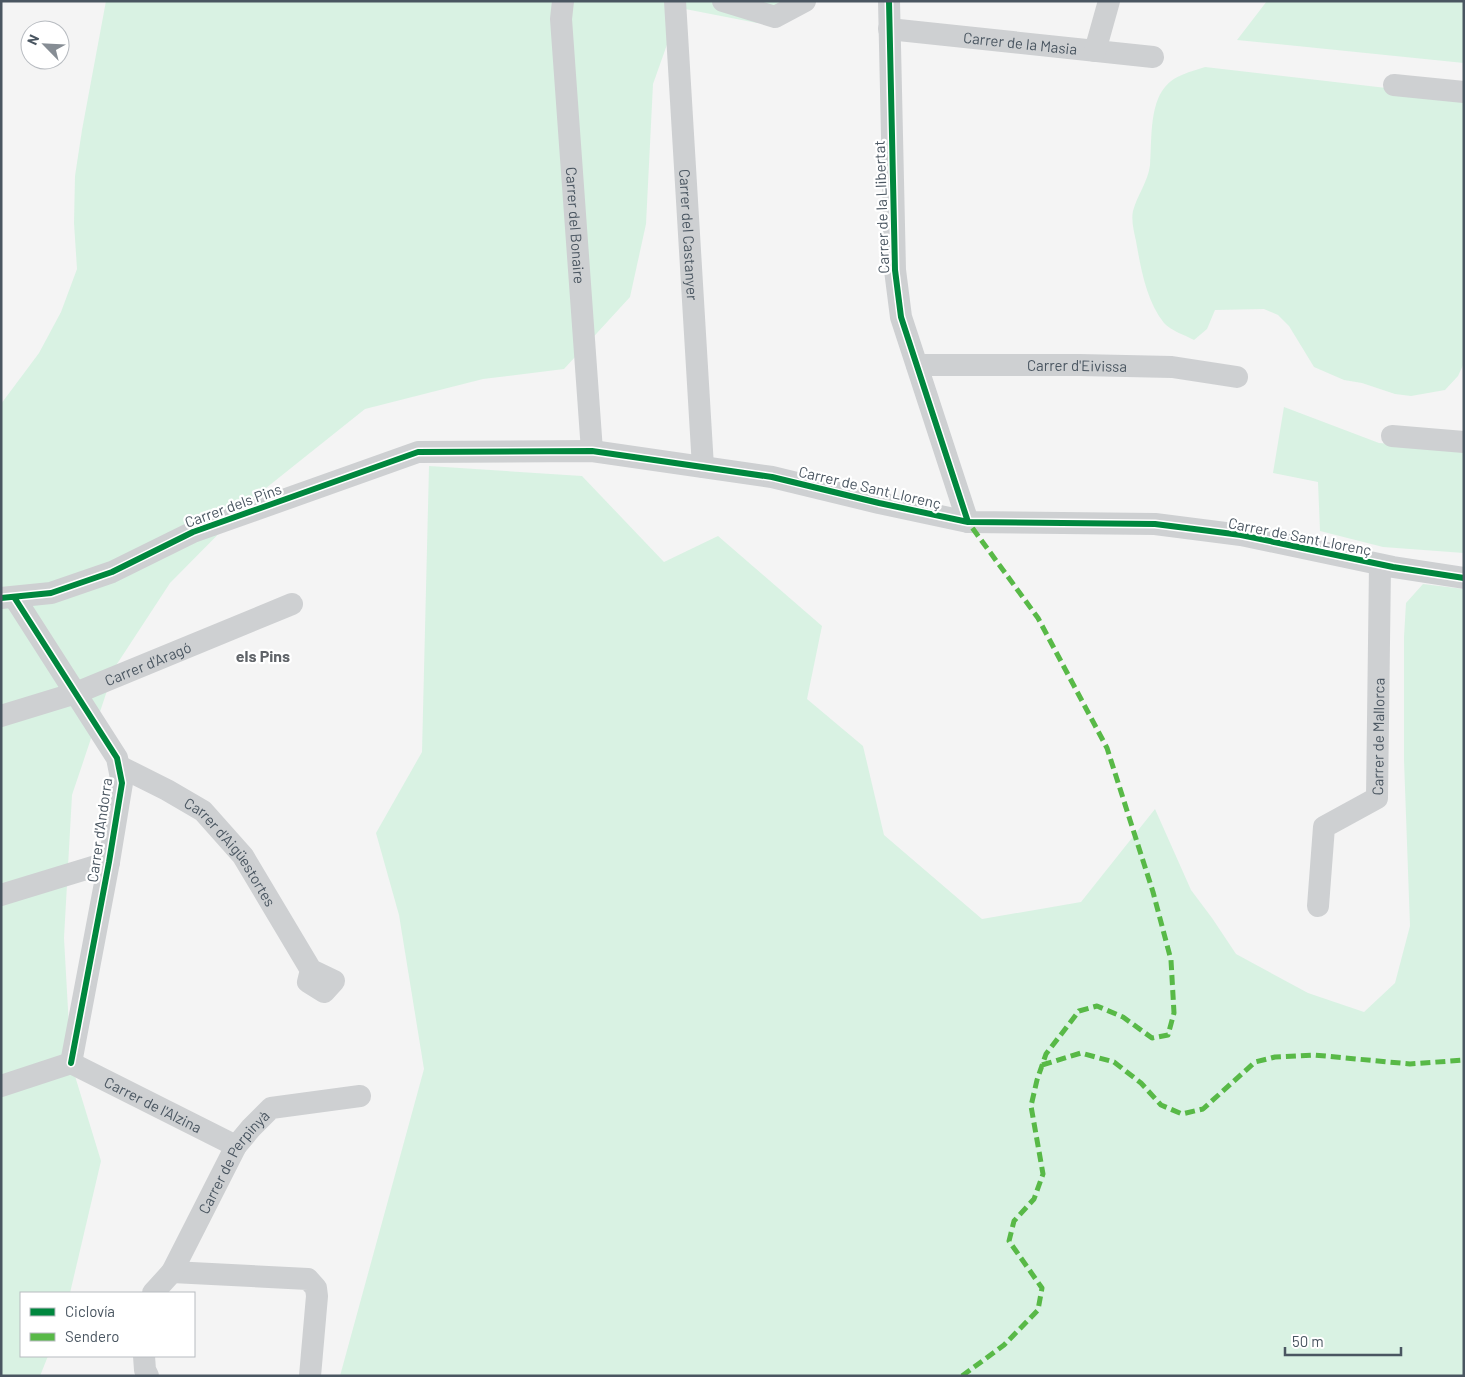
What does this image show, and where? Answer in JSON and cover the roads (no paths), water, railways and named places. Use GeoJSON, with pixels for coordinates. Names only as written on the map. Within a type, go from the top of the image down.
{"type":"FeatureCollection","features":[{"type":"Feature","properties":{"kind":"street","name":"Carrer del Bonaire"},"geometry":{"type":"LineString","coordinates":[[563,1],[561,19],[592,450]]}},
{"type":"Feature","properties":{"kind":"street","name":"Carrer del Castanyer"},"geometry":{"type":"LineString","coordinates":[[675,1],[703,467]]}},
{"type":"Feature","properties":{"kind":"street"},"geometry":{"type":"LineString","coordinates":[[723,1],[775,17],[805,1]]}},
{"type":"Feature","properties":{"kind":"street","name":"Carrer de la Llibertat"},"geometry":{"type":"LineString","coordinates":[[889,1],[895,270],[901,317],[968,522]]}},
{"type":"Feature","properties":{"kind":"street"},"geometry":{"type":"LineString","coordinates":[[1095,51],[1108,1]]}},
{"type":"Feature","properties":{"kind":"street","name":"Carrer de la Masia"},"geometry":{"type":"LineString","coordinates":[[889,28],[1152,57]]}},
{"type":"Feature","properties":{"kind":"street"},"geometry":{"type":"LineString","coordinates":[[1394,85],[1464,92]]}},
{"type":"Feature","properties":{"kind":"street","name":"Carrer d'Eivissa"},"geometry":{"type":"LineString","coordinates":[[917,366],[1080,365],[1172,367],[1237,377]]}},
{"type":"Feature","properties":{"kind":"street"},"geometry":{"type":"LineString","coordinates":[[1392,436],[1464,442]]}},
{"type":"Feature","properties":{"kind":"street","name":"Carrer de Sant Llorenç"},"geometry":{"type":"LineString","coordinates":[[418,452],[592,450],[772,477],[879,504],[968,522],[1155,524],[1241,535],[1380,565],[1464,578]]}},
{"type":"Feature","properties":{"kind":"street","name":"Carrer dels Pins"},"geometry":{"type":"LineString","coordinates":[[8,597],[51,594],[112,572],[193,532],[418,452]]}},
{"type":"Feature","properties":{"kind":"street","name":"Carrer de Mallorca"},"geometry":{"type":"LineString","coordinates":[[1318,906],[1324,827],[1377,798],[1380,565]]}},
{"type":"Feature","properties":{"kind":"street","name":"Carrer d'Andorra"},"geometry":{"type":"LineString","coordinates":[[8,597],[76,693],[118,758],[122,783],[71,1063]]}},
{"type":"Feature","properties":{"kind":"street","name":"Carrer d'Aragó"},"geometry":{"type":"LineString","coordinates":[[1,716],[76,693],[292,604]]}},
{"type":"Feature","properties":{"kind":"street","name":"Carrer d'Aigüestortes"},"geometry":{"type":"LineString","coordinates":[[119,766],[167,790],[203,811],[243,856],[311,970]]}},
{"type":"Feature","properties":{"kind":"street"},"geometry":{"type":"LineString","coordinates":[[1,895],[109,862]]}},
{"type":"Feature","properties":{"kind":"street"},"geometry":{"type":"LineString","coordinates":[[1,1086],[71,1063]]}},
{"type":"Feature","properties":{"kind":"street","name":"Carrer de l'Alzina"},"geometry":{"type":"LineString","coordinates":[[71,1063],[236,1146]]}},
{"type":"Feature","properties":{"kind":"street","name":"Carrer de Perpinyà"},"geometry":{"type":"LineString","coordinates":[[154,1292],[172,1272],[236,1146],[271,1108],[360,1096]]}},
{"type":"Feature","properties":{"kind":"street"},"geometry":{"type":"LineString","coordinates":[[172,1272],[308,1279],[316,1288],[317,1296],[310,1376]]}},
{"type":"Feature","properties":{"kind":"street"},"geometry":{"type":"LineString","coordinates":[[144,1357],[145,1370],[148,1376]]}},
{"type":"Feature","properties":{"kind":"district","name":"els Pins"},"geometry":{"type":"Point","coordinates":[263,655]}}]}
